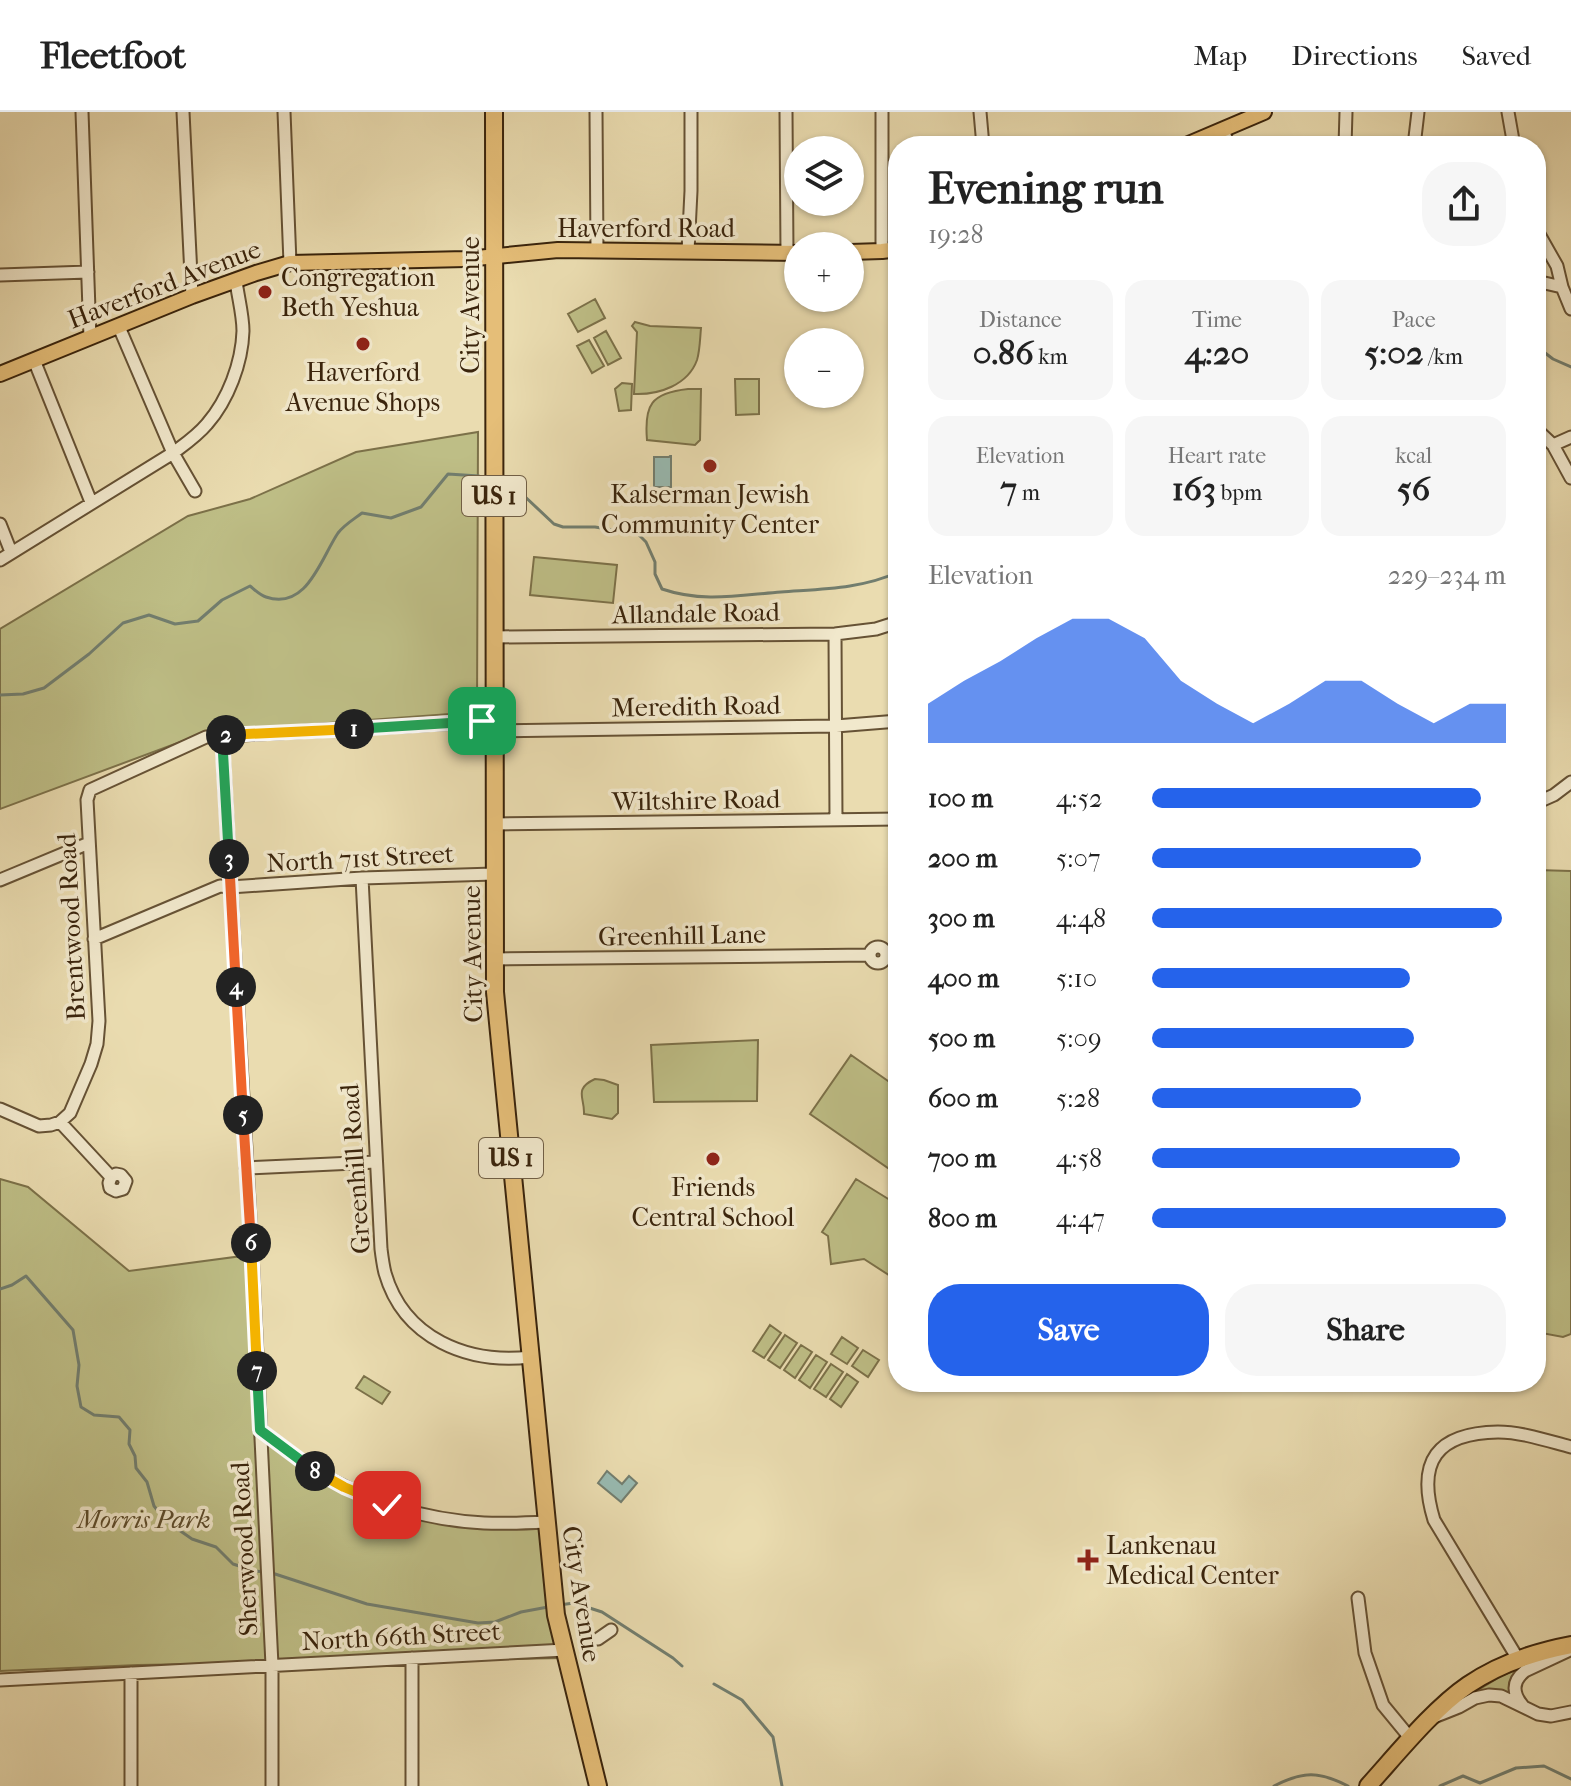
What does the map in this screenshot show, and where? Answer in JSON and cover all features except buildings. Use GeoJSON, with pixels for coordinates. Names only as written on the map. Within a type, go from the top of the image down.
{"type":"FeatureCollection","features":[{"type":"Feature","properties":{"kind":"highway","name":"City Avenue"},"geometry":{"type":"LineString","coordinates":[[494,112],[494,959],[497,1018],[555,1606],[598,1786]]}},
{"type":"Feature","properties":{"kind":"highway"},"geometry":{"type":"LineString","coordinates":[[1368,1786],[1431,1718],[1467,1686],[1518,1659],[1571,1647]]}},
{"type":"Feature","properties":{"kind":"main road"},"geometry":{"type":"LineString","coordinates":[[1208,136],[1257,113]]}},
{"type":"Feature","properties":{"kind":"main road","name":"Haverford Road"},"geometry":{"type":"LineString","coordinates":[[494,257],[558,250],[784,253]]}},
{"type":"Feature","properties":{"kind":"main road"},"geometry":{"type":"LineString","coordinates":[[864,252],[888,250]]}},
{"type":"Feature","properties":{"kind":"main road","name":"Haverford Avenue"},"geometry":{"type":"LineString","coordinates":[[0,374],[192,296],[290,263],[494,257]]}},
{"type":"Feature","properties":{"kind":"street"},"geometry":{"type":"LineString","coordinates":[[82,112],[90,338]]}},
{"type":"Feature","properties":{"kind":"street"},"geometry":{"type":"LineString","coordinates":[[183,112],[192,296]]}},
{"type":"Feature","properties":{"kind":"street"},"geometry":{"type":"LineString","coordinates":[[284,112],[290,263]]}},
{"type":"Feature","properties":{"kind":"street"},"geometry":{"type":"LineString","coordinates":[[596,112],[597,250]]}},
{"type":"Feature","properties":{"kind":"street"},"geometry":{"type":"LineString","coordinates":[[688,251],[691,112]]}},
{"type":"Feature","properties":{"kind":"street"},"geometry":{"type":"LineString","coordinates":[[786,112],[791,232]]}},
{"type":"Feature","properties":{"kind":"street"},"geometry":{"type":"LineString","coordinates":[[882,112],[882,251]]}},
{"type":"Feature","properties":{"kind":"street"},"geometry":{"type":"LineString","coordinates":[[980,112],[982,136]]}},
{"type":"Feature","properties":{"kind":"street"},"geometry":{"type":"LineString","coordinates":[[1345,136],[1346,112]]}},
{"type":"Feature","properties":{"kind":"street"},"geometry":{"type":"LineString","coordinates":[[1415,136],[1418,112]]}},
{"type":"Feature","properties":{"kind":"street"},"geometry":{"type":"LineString","coordinates":[[1508,112],[1512,136]]}},
{"type":"Feature","properties":{"kind":"street"},"geometry":{"type":"LineString","coordinates":[[1223,130],[1225,136]]}},
{"type":"Feature","properties":{"kind":"street"},"geometry":{"type":"LineString","coordinates":[[1546,247],[1557,266],[1571,309]]}},
{"type":"Feature","properties":{"kind":"street"},"geometry":{"type":"LineString","coordinates":[[0,275],[88,272]]}},
{"type":"Feature","properties":{"kind":"street"},"geometry":{"type":"LineString","coordinates":[[0,560],[173,453],[207,424],[231,385],[239,359],[243,330],[236,281]]}},
{"type":"Feature","properties":{"kind":"street"},"geometry":{"type":"LineString","coordinates":[[1546,283],[1562,287]]}},
{"type":"Feature","properties":{"kind":"street"},"geometry":{"type":"LineString","coordinates":[[119,327],[173,453],[195,491]]}},
{"type":"Feature","properties":{"kind":"street"},"geometry":{"type":"LineString","coordinates":[[34,360],[91,502]]}},
{"type":"Feature","properties":{"kind":"street"},"geometry":{"type":"LineString","coordinates":[[1553,445],[1571,437]]}},
{"type":"Feature","properties":{"kind":"street"},"geometry":{"type":"LineString","coordinates":[[1546,438],[1553,445],[1571,478]]}},
{"type":"Feature","properties":{"kind":"street"},"geometry":{"type":"LineString","coordinates":[[0,524],[11,552]]}},
{"type":"Feature","properties":{"kind":"street","name":"Allandale Road"},"geometry":{"type":"LineString","coordinates":[[494,637],[835,634],[888,625]]}},
{"type":"Feature","properties":{"kind":"street"},"geometry":{"type":"LineString","coordinates":[[835,634],[836,820]]}},
{"type":"Feature","properties":{"kind":"street","name":"Meredith Road"},"geometry":{"type":"LineString","coordinates":[[90,790],[206,737],[222,735],[494,726],[836,726],[888,722]]}},
{"type":"Feature","properties":{"kind":"street","name":"Sherwood Road"},"geometry":{"type":"LineString","coordinates":[[222,735],[272,1665],[272,1786]]}},
{"type":"Feature","properties":{"kind":"street"},"geometry":{"type":"LineString","coordinates":[[1546,799],[1571,782]]}},
{"type":"Feature","properties":{"kind":"street","name":"Brentwood Road"},"geometry":{"type":"LineString","coordinates":[[60,1122],[70,1113],[97,1044],[99,1021],[87,800],[90,790]]}},
{"type":"Feature","properties":{"kind":"street","name":"Wiltshire Road"},"geometry":{"type":"LineString","coordinates":[[494,824],[888,819]]}},
{"type":"Feature","properties":{"kind":"street"},"geometry":{"type":"LineString","coordinates":[[0,880],[89,843]]}},
{"type":"Feature","properties":{"kind":"street","name":"North 71st Street"},"geometry":{"type":"LineString","coordinates":[[94,939],[220,886],[494,874]]}},
{"type":"Feature","properties":{"kind":"street","name":"Greenhill Road"},"geometry":{"type":"LineString","coordinates":[[362,878],[381,1249],[385,1274],[406,1313],[437,1341],[463,1353],[491,1359],[530,1357]]}},
{"type":"Feature","properties":{"kind":"street","name":"Greenhill Lane"},"geometry":{"type":"LineString","coordinates":[[494,959],[870,955]]}},
{"type":"Feature","properties":{"kind":"street"},"geometry":{"type":"LineString","coordinates":[[0,1109],[39,1126],[60,1122],[111,1177]]}},
{"type":"Feature","properties":{"kind":"street"},"geometry":{"type":"LineString","coordinates":[[246,1168],[376,1162]]}},
{"type":"Feature","properties":{"kind":"street"},"geometry":{"type":"LineString","coordinates":[[260,1430],[313,1469],[344,1487],[387,1505],[422,1515],[477,1522],[546,1522]]}},
{"type":"Feature","properties":{"kind":"street"},"geometry":{"type":"LineString","coordinates":[[1518,1659],[1434,1520],[1426,1485],[1430,1464],[1437,1453],[1465,1435],[1508,1433],[1571,1447]]}},
{"type":"Feature","properties":{"kind":"street"},"geometry":{"type":"LineString","coordinates":[[1358,1598],[1365,1653],[1383,1705],[1411,1739]]}},
{"type":"Feature","properties":{"kind":"street"},"geometry":{"type":"LineString","coordinates":[[598,1639],[611,1630]]}},
{"type":"Feature","properties":{"kind":"street"},"geometry":{"type":"LineString","coordinates":[[1526,1710],[1514,1691],[1519,1676],[1571,1647]]}},
{"type":"Feature","properties":{"kind":"street","name":"North 66th Street"},"geometry":{"type":"LineString","coordinates":[[0,1680],[565,1650]]}},
{"type":"Feature","properties":{"kind":"street"},"geometry":{"type":"LineString","coordinates":[[412,1658],[412,1786]]}},
{"type":"Feature","properties":{"kind":"street"},"geometry":{"type":"LineString","coordinates":[[131,1673],[131,1786]]}},
{"type":"Feature","properties":{"kind":"street"},"geometry":{"type":"LineString","coordinates":[[1431,1718],[1484,1695],[1501,1696],[1538,1714],[1551,1716],[1571,1712]]}},
{"type":"Feature","properties":{"kind":"green space"},"geometry":{"type":"Polygon","coordinates":[[[595,299],[605,318],[578,332],[568,314],[595,299]]]}},
{"type":"Feature","properties":{"kind":"green space"},"geometry":{"type":"Polygon","coordinates":[[[635,322],[650,326],[701,328],[697,360],[680,382],[653,393],[634,394],[637,332],[632,326],[635,322]]]}},
{"type":"Feature","properties":{"kind":"green space"},"geometry":{"type":"Polygon","coordinates":[[[606,331],[621,358],[608,365],[594,338],[606,331]]]}},
{"type":"Feature","properties":{"kind":"green space"},"geometry":{"type":"Polygon","coordinates":[[[589,340],[604,366],[592,373],[577,346],[589,340]]]}},
{"type":"Feature","properties":{"kind":"green space"},"geometry":{"type":"Polygon","coordinates":[[[735,379],[759,379],[759,414],[736,415],[735,379]]]}},
{"type":"Feature","properties":{"kind":"green space"},"geometry":{"type":"Polygon","coordinates":[[[622,383],[632,384],[631,410],[619,411],[615,389],[622,383]]]}},
{"type":"Feature","properties":{"kind":"green space"},"geometry":{"type":"Polygon","coordinates":[[[701,389],[700,440],[695,445],[647,440],[647,418],[652,403],[666,394],[701,389]]]}},
{"type":"Feature","properties":{"kind":"green space"},"geometry":{"type":"Polygon","coordinates":[[[478,432],[477,712],[207,732],[0,809],[0,629],[188,516],[250,499],[356,452],[478,432]]]}},
{"type":"Feature","properties":{"kind":"green space"},"geometry":{"type":"Polygon","coordinates":[[[534,557],[617,565],[613,603],[530,595],[534,557]]]}},
{"type":"Feature","properties":{"kind":"green space"},"geometry":{"type":"Polygon","coordinates":[[[1546,870],[1571,871],[1571,1334],[1563,1337],[1546,1334],[1546,870]]]}},
{"type":"Feature","properties":{"kind":"green space"},"geometry":{"type":"Polygon","coordinates":[[[758,1040],[757,1101],[654,1102],[651,1045],[758,1040]]]}},
{"type":"Feature","properties":{"kind":"green space"},"geometry":{"type":"Polygon","coordinates":[[[851,1055],[888,1081],[888,1168],[810,1114],[851,1055]]]}},
{"type":"Feature","properties":{"kind":"green space"},"geometry":{"type":"Polygon","coordinates":[[[595,1079],[618,1085],[618,1113],[612,1119],[584,1114],[582,1090],[595,1079]]]}},
{"type":"Feature","properties":{"kind":"green space","name":"Morris Park"},"geometry":{"type":"Polygon","coordinates":[[[0,1179],[28,1187],[129,1271],[250,1255],[258,1430],[306,1466],[421,1517],[541,1526],[563,1658],[138,1665],[0,1671],[0,1179]]]}},
{"type":"Feature","properties":{"kind":"green space"},"geometry":{"type":"Polygon","coordinates":[[[856,1179],[888,1199],[888,1275],[864,1259],[831,1264],[828,1236],[822,1232],[856,1179]]]}},
{"type":"Feature","properties":{"kind":"green space"},"geometry":{"type":"Polygon","coordinates":[[[770,1325],[781,1333],[764,1358],[753,1351],[770,1325]]]}},
{"type":"Feature","properties":{"kind":"green space"},"geometry":{"type":"Polygon","coordinates":[[[785,1335],[797,1343],[780,1368],[768,1360],[785,1335]]]}},
{"type":"Feature","properties":{"kind":"green space"},"geometry":{"type":"Polygon","coordinates":[[[842,1337],[858,1348],[847,1364],[831,1354],[842,1337]]]}},
{"type":"Feature","properties":{"kind":"green space"},"geometry":{"type":"Polygon","coordinates":[[[801,1345],[812,1352],[795,1378],[784,1370],[801,1345]]]}},
{"type":"Feature","properties":{"kind":"green space"},"geometry":{"type":"Polygon","coordinates":[[[863,1350],[879,1360],[868,1377],[852,1366],[863,1350]]]}},
{"type":"Feature","properties":{"kind":"green space"},"geometry":{"type":"Polygon","coordinates":[[[816,1355],[827,1362],[810,1388],[799,1380],[816,1355]]]}},
{"type":"Feature","properties":{"kind":"green space"},"geometry":{"type":"Polygon","coordinates":[[[831,1364],[843,1372],[826,1397],[814,1389],[831,1364]]]}},
{"type":"Feature","properties":{"kind":"green space"},"geometry":{"type":"Polygon","coordinates":[[[847,1374],[858,1382],[841,1407],[830,1399],[847,1374]]]}},
{"type":"Feature","properties":{"kind":"green space"},"geometry":{"type":"Polygon","coordinates":[[[364,1376],[390,1392],[382,1404],[356,1388],[364,1376]]]}},
{"type":"Feature","properties":{"kind":"green space"},"geometry":{"type":"Polygon","coordinates":[[[1534,1663],[1521,1669],[1514,1699],[1470,1695],[1503,1675],[1534,1663]]]}},
{"type":"Feature","properties":{"kind":"water"},"geometry":{"type":"Polygon","coordinates":[[[671,456],[671,487],[654,487],[654,457],[671,456]]]}},
{"type":"Feature","properties":{"kind":"water"},"geometry":{"type":"Polygon","coordinates":[[[607,1471],[622,1484],[629,1476],[637,1483],[621,1502],[598,1483],[607,1471]]]}},
{"type":"Feature","properties":{"kind":"waterway"},"geometry":{"type":"LineString","coordinates":[[1546,354],[1571,367]]}},
{"type":"Feature","properties":{"kind":"waterway"},"geometry":{"type":"LineString","coordinates":[[0,695],[23,694],[44,688],[123,623],[149,615],[175,624],[198,621],[222,600],[250,586],[266,597],[280,599],[292,596],[311,580],[340,530],[362,513],[391,518],[421,507],[448,474],[479,476]]}},
{"type":"Feature","properties":{"kind":"waterway"},"geometry":{"type":"LineString","coordinates":[[509,487],[520,492],[554,524],[638,534],[646,542],[655,562],[655,574],[662,589],[677,593],[722,597],[826,589],[888,576]]}},
{"type":"Feature","properties":{"kind":"waterway"},"geometry":{"type":"LineString","coordinates":[[0,1289],[26,1276],[73,1330],[81,1407],[94,1415],[119,1417],[130,1430],[129,1444],[136,1468],[147,1482],[154,1506],[166,1521],[192,1539],[216,1547],[233,1564],[265,1572]]}},
{"type":"Feature","properties":{"kind":"waterway"},"geometry":{"type":"LineString","coordinates":[[272,1573],[367,1604],[478,1623],[495,1622],[521,1612],[548,1607]]}},
{"type":"Feature","properties":{"kind":"waterway"},"geometry":{"type":"LineString","coordinates":[[559,1605],[574,1603],[602,1612],[682,1666]]}},
{"type":"Feature","properties":{"kind":"waterway"},"geometry":{"type":"LineString","coordinates":[[714,1684],[742,1700],[773,1737],[782,1786]]}},
{"type":"Feature","properties":{"kind":"waterway"},"geometry":{"type":"LineString","coordinates":[[1440,1786],[1463,1776],[1480,1783],[1516,1768],[1544,1766],[1571,1779]]}},
{"type":"Feature","properties":{"kind":"waterway"},"geometry":{"type":"LineString","coordinates":[[1274,1786],[1303,1775],[1319,1775],[1348,1786]]}},
{"type":"Feature","properties":{"kind":"place","name":"Congregation Beth Yeshua"},"geometry":{"type":"Point","coordinates":[265,292]}},
{"type":"Feature","properties":{"kind":"place","name":"Haverford Avenue Shops"},"geometry":{"type":"Point","coordinates":[363,344]}},
{"type":"Feature","properties":{"kind":"place","name":"Kalserman Jewish Community Center"},"geometry":{"type":"Point","coordinates":[710,466]}},
{"type":"Feature","properties":{"kind":"place","name":"Friends Central School"},"geometry":{"type":"Point","coordinates":[713,1159]}},
{"type":"Feature","properties":{"kind":"place","name":"Lankenau Medical Center"},"geometry":{"type":"Point","coordinates":[1088,1560]}},
{"type":"Feature","properties":{"kind":"route"},"geometry":{"type":"LineString","coordinates":[[387,1505],[344,1487],[313,1469],[260,1430],[222,735],[482,721]]}}]}
